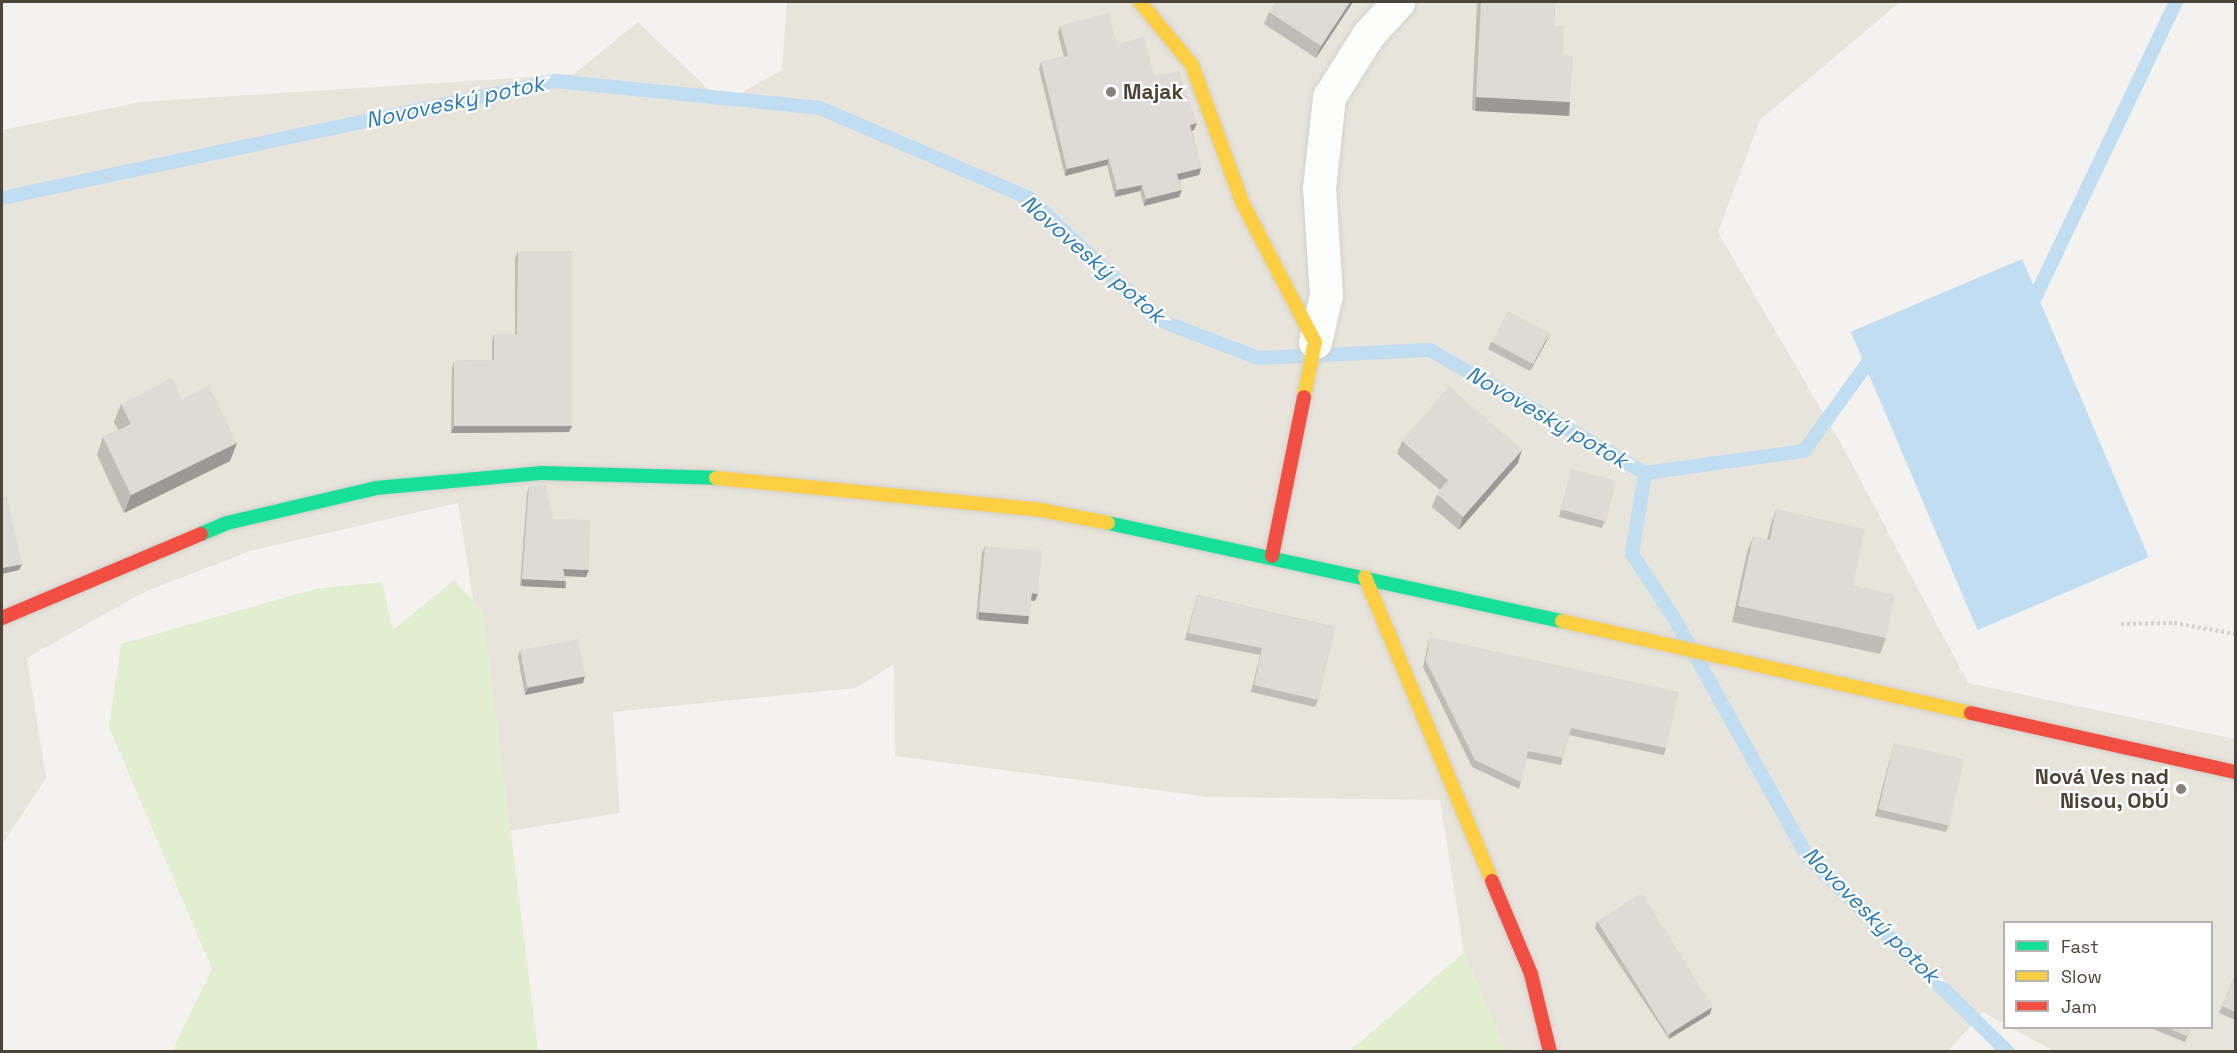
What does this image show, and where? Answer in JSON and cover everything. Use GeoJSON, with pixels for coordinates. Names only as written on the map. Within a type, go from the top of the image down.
{"type":"FeatureCollection","features":[{"type":"Feature","properties":{"kind":"street"},"geometry":{"type":"LineString","coordinates":[[1140,2],[1192,65],[1242,202],[1315,342]]}},
{"type":"Feature","properties":{"kind":"street"},"geometry":{"type":"LineString","coordinates":[[1272,556],[1326,295],[1319,188],[1329,97],[1368,35],[1398,2]]}},
{"type":"Feature","properties":{"kind":"street"},"geometry":{"type":"LineString","coordinates":[[2,618],[227,523],[376,488],[542,473],[677,475],[799,483],[1040,510],[1272,556],[2235,772]]}},
{"type":"Feature","properties":{"kind":"street"},"geometry":{"type":"LineString","coordinates":[[1365,577],[1531,974],[1550,1052]]}},
{"type":"Feature","properties":{"kind":"path"},"geometry":{"type":"LineString","coordinates":[[2121,624],[2174,623],[2235,634]]}},
{"type":"Feature","properties":{"kind":"shaded area"},"geometry":{"type":"Polygon","coordinates":[[[787,2],[1900,2],[1760,120],[1718,232],[1843,447],[1968,683],[2235,739],[2235,1051],[2054,1051],[2013,1029],[2213,1029],[2213,921],[2003,921],[2003,1023],[1983,1012],[1948,1051],[1506,1051],[1464,953],[1440,800],[1209,797],[895,756],[894,664],[856,688],[613,712],[620,813],[509,831],[458,503],[250,551],[142,593],[27,658],[46,778],[2,845],[2,130],[141,102],[574,74],[638,22],[723,103],[782,70],[787,2]]]}},
{"type":"Feature","properties":{"kind":"green space"},"geometry":{"type":"Polygon","coordinates":[[[454,580],[483,611],[538,1051],[172,1051],[212,969],[109,727],[121,644],[315,589],[382,582],[393,630],[454,580]]]}},
{"type":"Feature","properties":{"kind":"green space"},"geometry":{"type":"Polygon","coordinates":[[[1463,953],[1506,1051],[1350,1051],[1463,953]]]}},
{"type":"Feature","properties":{"kind":"water"},"geometry":{"type":"Polygon","coordinates":[[[2022,259],[2149,557],[1977,630],[1851,332],[2022,259]]]}},
{"type":"Feature","properties":{"kind":"building"},"geometry":{"type":"Polygon","coordinates":[[[1276,2],[1350,2],[1321,46],[1269,12],[1276,2]]]}},
{"type":"Feature","properties":{"kind":"building"},"geometry":{"type":"Polygon","coordinates":[[[1481,2],[1555,2],[1554,26],[1564,26],[1563,55],[1573,56],[1570,102],[1476,97],[1481,2]]]}},
{"type":"Feature","properties":{"kind":"building"},"geometry":{"type":"Polygon","coordinates":[[[1108,13],[1117,44],[1144,37],[1154,76],[1179,71],[1197,123],[1190,125],[1201,168],[1177,174],[1182,190],[1146,199],[1142,185],[1117,190],[1109,159],[1067,169],[1041,62],[1068,56],[1060,26],[1108,13]]]}},
{"type":"Feature","properties":{"kind":"building"},"geometry":{"type":"Polygon","coordinates":[[[518,251],[572,251],[572,426],[454,426],[454,361],[494,360],[494,334],[517,334],[518,251]]]}},
{"type":"Feature","properties":{"kind":"building"},"geometry":{"type":"Polygon","coordinates":[[[1508,311],[1549,333],[1533,364],[1492,342],[1508,311]]]}},
{"type":"Feature","properties":{"kind":"building"},"geometry":{"type":"Polygon","coordinates":[[[172,378],[182,399],[209,386],[237,443],[131,495],[103,437],[131,424],[121,404],[172,378]]]}},
{"type":"Feature","properties":{"kind":"building"},"geometry":{"type":"Polygon","coordinates":[[[1449,386],[1522,450],[1463,517],[1437,494],[1448,480],[1402,441],[1449,386]]]}},
{"type":"Feature","properties":{"kind":"building"},"geometry":{"type":"Polygon","coordinates":[[[1572,469],[1616,481],[1606,521],[1561,510],[1572,469]]]}},
{"type":"Feature","properties":{"kind":"building"},"geometry":{"type":"Polygon","coordinates":[[[546,485],[553,519],[590,520],[589,570],[563,569],[566,581],[522,579],[529,486],[546,485]]]}},
{"type":"Feature","properties":{"kind":"building"},"geometry":{"type":"Polygon","coordinates":[[[7,496],[22,564],[2,568],[2,498],[7,496]]]}},
{"type":"Feature","properties":{"kind":"building"},"geometry":{"type":"Polygon","coordinates":[[[1776,509],[1865,529],[1853,585],[1895,595],[1886,638],[1738,606],[1753,537],[1770,540],[1776,509]]]}},
{"type":"Feature","properties":{"kind":"building"},"geometry":{"type":"Polygon","coordinates":[[[985,546],[1042,551],[1038,594],[1032,593],[1029,616],[979,612],[985,546]]]}},
{"type":"Feature","properties":{"kind":"building"},"geometry":{"type":"Polygon","coordinates":[[[1197,595],[1335,627],[1318,700],[1254,685],[1262,648],[1188,633],[1197,595]]]}},
{"type":"Feature","properties":{"kind":"building"},"geometry":{"type":"Polygon","coordinates":[[[1430,637],[1679,692],[1666,748],[1571,728],[1563,758],[1528,751],[1521,782],[1475,760],[1426,661],[1430,637]]]}},
{"type":"Feature","properties":{"kind":"building"},"geometry":{"type":"Polygon","coordinates":[[[578,639],[585,676],[527,688],[520,650],[578,639]]]}},
{"type":"Feature","properties":{"kind":"building"},"geometry":{"type":"Polygon","coordinates":[[[1894,743],[1964,759],[1949,825],[1879,809],[1894,743]]]}},
{"type":"Feature","properties":{"kind":"building"},"geometry":{"type":"Polygon","coordinates":[[[1642,893],[1713,1007],[1668,1035],[1597,921],[1642,893]]]}},
{"type":"Feature","properties":{"kind":"building"},"geometry":{"type":"Polygon","coordinates":[[[2235,975],[2235,1012],[2222,1006],[2235,975]]]}},
{"type":"Feature","properties":{"kind":"building"},"geometry":{"type":"Polygon","coordinates":[[[2170,1029],[2190,1029],[2187,1036],[2170,1029]]]}},
{"type":"Feature","properties":{"kind":"waterway"},"geometry":{"type":"LineString","coordinates":[[2030,308],[2176,2]]}},
{"type":"Feature","properties":{"kind":"waterway","name":"Novoveský potok"},"geometry":{"type":"LineString","coordinates":[[2,198],[555,81],[820,108],[1029,198],[1159,320],[1258,358],[1430,350],[1645,473],[1632,554],[1674,618],[1807,856],[2008,1052]]}},
{"type":"Feature","properties":{"kind":"waterway"},"geometry":{"type":"LineString","coordinates":[[1645,473],[1804,451],[1867,364],[1883,362]]}},
{"type":"Feature","properties":{"kind":"traffic: fast"},"geometry":{"type":"LineString","coordinates":[[201,534],[227,523],[376,488],[542,473],[716,478]]}},
{"type":"Feature","properties":{"kind":"traffic: fast"},"geometry":{"type":"LineString","coordinates":[[1108,523],[1562,621]]}},
{"type":"Feature","properties":{"kind":"traffic: slow"},"geometry":{"type":"LineString","coordinates":[[1140,2],[1192,65],[1242,202],[1315,342],[1304,397]]}},
{"type":"Feature","properties":{"kind":"traffic: slow"},"geometry":{"type":"LineString","coordinates":[[716,478],[1040,510],[1108,523]]}},
{"type":"Feature","properties":{"kind":"traffic: slow"},"geometry":{"type":"LineString","coordinates":[[1365,577],[1492,881]]}},
{"type":"Feature","properties":{"kind":"traffic: slow"},"geometry":{"type":"LineString","coordinates":[[1562,621],[1971,713]]}},
{"type":"Feature","properties":{"kind":"traffic: jam"},"geometry":{"type":"LineString","coordinates":[[1272,556],[1304,397]]}},
{"type":"Feature","properties":{"kind":"traffic: jam"},"geometry":{"type":"LineString","coordinates":[[2,618],[201,534]]}},
{"type":"Feature","properties":{"kind":"traffic: jam"},"geometry":{"type":"LineString","coordinates":[[1971,713],[2236,772]]}},
{"type":"Feature","properties":{"kind":"traffic: jam"},"geometry":{"type":"LineString","coordinates":[[1492,881],[1531,974],[1550,1052]]}},
{"type":"Feature","properties":{"kind":"place","name":"Majak"},"geometry":{"type":"Point","coordinates":[1111,92]}},
{"type":"Feature","properties":{"kind":"place","name":"Nová Ves nad Nisou, ObÚ"},"geometry":{"type":"Point","coordinates":[2181,789]}}]}
